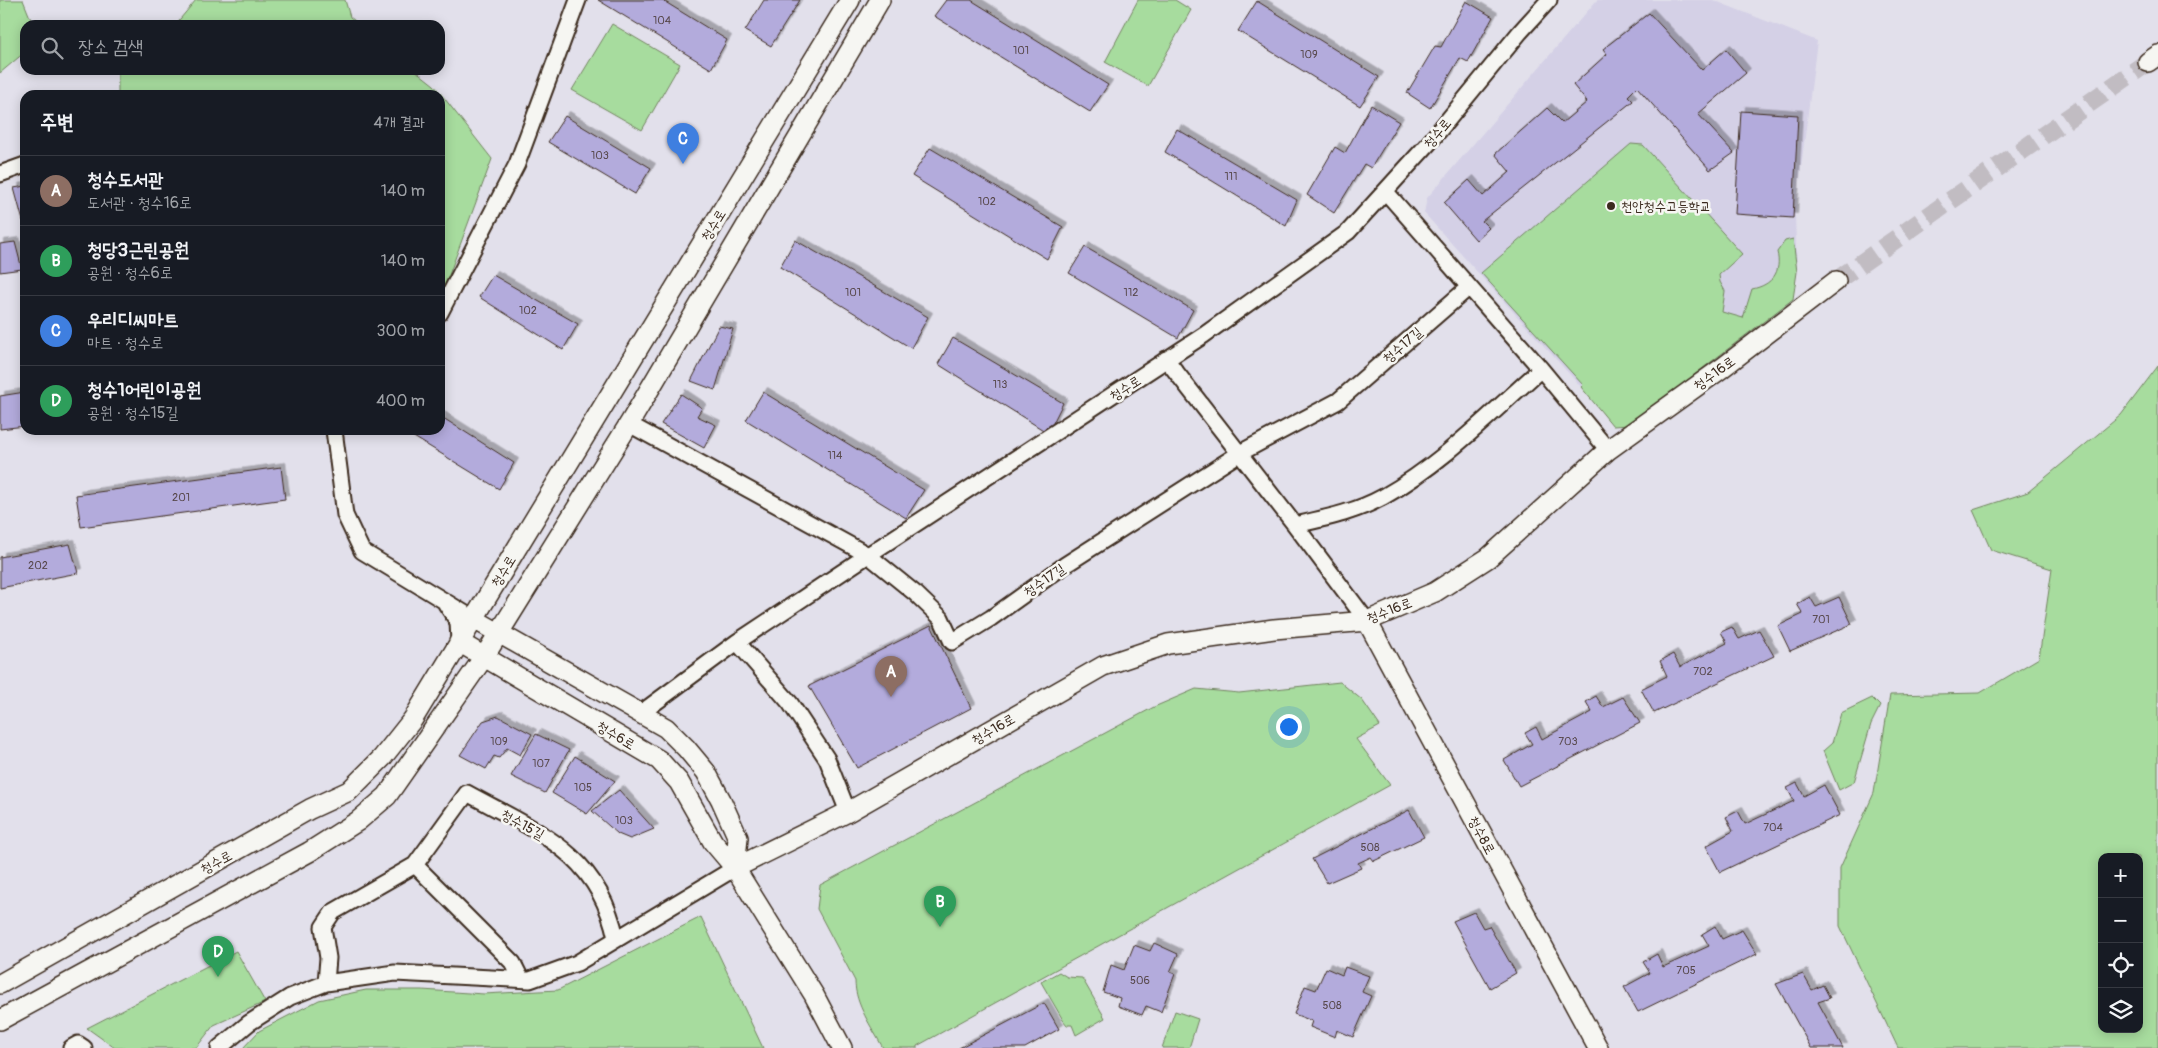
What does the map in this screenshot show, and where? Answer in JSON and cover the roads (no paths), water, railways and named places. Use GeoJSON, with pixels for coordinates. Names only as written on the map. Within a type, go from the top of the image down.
{"type":"FeatureCollection","features":[{"type":"Feature","properties":{"kind":"street"},"geometry":{"type":"LineString","coordinates":[[445,303],[517,164],[578,0]]}},
{"type":"Feature","properties":{"kind":"street","name":"청수로"},"geometry":{"type":"LineString","coordinates":[[0,984],[310,809],[349,791],[382,758],[413,718],[850,0]]}},
{"type":"Feature","properties":{"kind":"street","name":"청수로"},"geometry":{"type":"LineString","coordinates":[[0,1020],[309,852],[358,821],[387,796],[484,657],[629,424],[880,0]]}},
{"type":"Feature","properties":{"kind":"street","name":"청수로"},"geometry":{"type":"LineString","coordinates":[[868,556],[1254,301],[1348,232],[1386,192],[1549,0]]}},
{"type":"Feature","properties":{"kind":"street"},"geometry":{"type":"LineString","coordinates":[[0,174],[20,167]]}},
{"type":"Feature","properties":{"kind":"street"},"geometry":{"type":"LineString","coordinates":[[1386,192],[1468,288],[1541,369],[1608,450]]}},
{"type":"Feature","properties":{"kind":"street","name":"청수16로"},"geometry":{"type":"LineString","coordinates":[[735,868],[848,812],[1103,666],[1168,644],[1274,629],[1367,621],[1435,592],[1488,558],[1608,450],[1722,368],[1836,281]]}},
{"type":"Feature","properties":{"kind":"street","name":"청수17길"},"geometry":{"type":"LineString","coordinates":[[868,556],[916,594],[941,618],[952,642],[991,618],[1065,565],[1240,454],[1338,401],[1468,288]]}},
{"type":"Feature","properties":{"kind":"street"},"geometry":{"type":"LineString","coordinates":[[1166,360],[1295,525],[1367,621]]}},
{"type":"Feature","properties":{"kind":"street"},"geometry":{"type":"LineString","coordinates":[[1295,525],[1342,515],[1382,498],[1428,467],[1541,369]]}},
{"type":"Feature","properties":{"kind":"street"},"geometry":{"type":"LineString","coordinates":[[629,424],[868,556],[737,642],[641,713]]}},
{"type":"Feature","properties":{"kind":"street"},"geometry":{"type":"LineString","coordinates":[[219,1048],[249,1023],[290,997],[326,983],[396,973],[530,980],[577,963],[735,868],[738,838],[706,772],[666,728],[474,619],[362,551],[345,515],[335,435]]}},
{"type":"Feature","properties":{"kind":"street"},"geometry":{"type":"LineString","coordinates":[[443,600],[458,622],[459,642]]}},
{"type":"Feature","properties":{"kind":"street","name":"청수8로"},"geometry":{"type":"LineString","coordinates":[[1367,621],[1598,1048]]}},
{"type":"Feature","properties":{"kind":"street","name":"청수6로"},"geometry":{"type":"LineString","coordinates":[[459,642],[659,760],[679,782],[713,842],[735,868],[814,995],[842,1048]]}},
{"type":"Feature","properties":{"kind":"street"},"geometry":{"type":"LineString","coordinates":[[737,642],[790,703],[827,759],[848,812]]}},
{"type":"Feature","properties":{"kind":"street","name":"청수15길"},"geometry":{"type":"LineString","coordinates":[[326,983],[328,958],[323,927],[326,920],[333,912],[415,865],[467,793],[550,838],[578,861],[596,883],[611,917],[616,938]]}},
{"type":"Feature","properties":{"kind":"street"},"geometry":{"type":"LineString","coordinates":[[415,865],[513,964],[521,979]]}},
{"type":"Feature","properties":{"kind":"street"},"geometry":{"type":"LineString","coordinates":[[71,1048],[78,1044],[84,1048]]}},
{"type":"Feature","properties":{"kind":"tunnel"},"geometry":{"type":"LineString","coordinates":[[1836,281],[2148,62]]}},
{"type":"Feature","properties":{"kind":"place","name":"우리디씨마트"},"geometry":{"type":"Point","coordinates":[683,164]}},
{"type":"Feature","properties":{"kind":"place","name":"천안청수고등학교"},"geometry":{"type":"Point","coordinates":[1611,206]}},
{"type":"Feature","properties":{"kind":"place","name":"청수도서관"},"geometry":{"type":"Point","coordinates":[891,697]}},
{"type":"Feature","properties":{"kind":"place","name":"청당3근린공원"},"geometry":{"type":"Point","coordinates":[940,927]}},
{"type":"Feature","properties":{"kind":"place","name":"청수1어린이공원"},"geometry":{"type":"Point","coordinates":[218,977]}}]}
